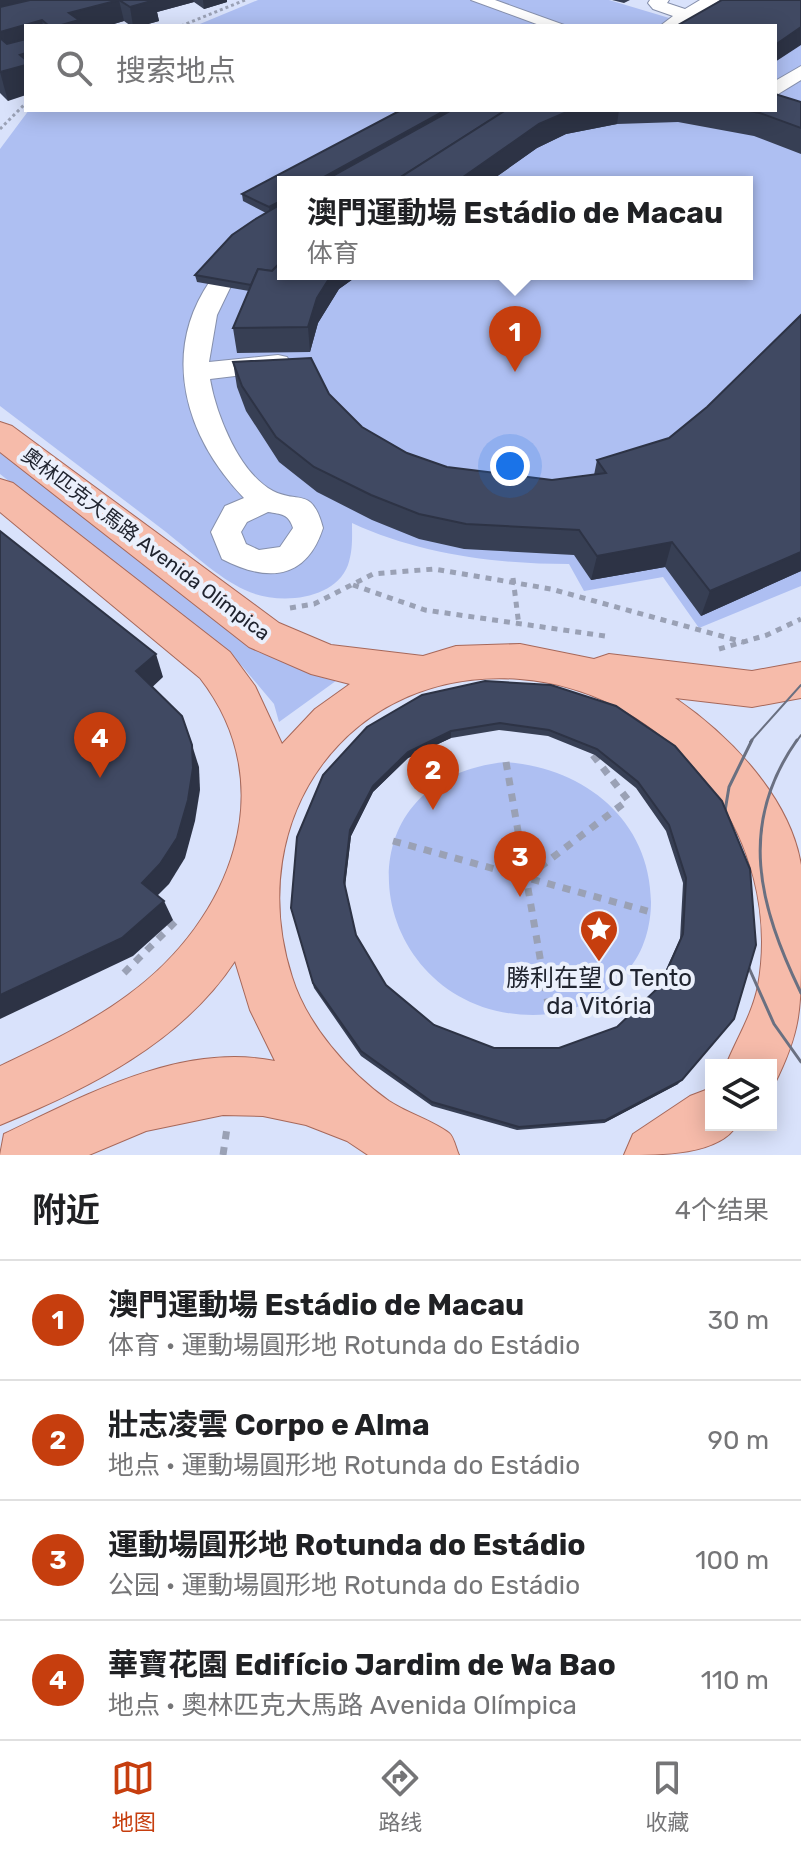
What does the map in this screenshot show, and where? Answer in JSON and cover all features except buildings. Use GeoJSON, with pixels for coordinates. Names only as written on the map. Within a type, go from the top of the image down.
{"type":"FeatureCollection","features":[{"type":"Feature","properties":{"kind":"main road","name":"奧林匹克大馬路 Avenida Olímpica"},"geometry":{"type":"LineString","coordinates":[[0,434],[264,635],[294,651],[350,667],[398,671],[435,668]]}},
{"type":"Feature","properties":{"kind":"main road"},"geometry":{"type":"LineString","coordinates":[[0,492],[215,665],[236,690],[253,719],[263,751],[267,787],[253,920],[260,963],[275,1006],[298,1047],[328,1086],[373,1124]]}},
{"type":"Feature","properties":{"kind":"main road"},"geometry":{"type":"LineString","coordinates":[[0,1096],[97,1050],[141,1023],[179,989],[211,952],[236,913],[291,769],[324,730],[374,692],[435,668],[481,661],[558,666],[699,665],[752,689],[801,680]]}},
{"type":"Feature","properties":{"kind":"main road"},"geometry":{"type":"LineString","coordinates":[[558,666],[607,682],[666,713],[698,739],[727,770],[752,805],[771,844],[784,886],[793,959]]}},
{"type":"Feature","properties":{"kind":"main road"},"geometry":{"type":"LineString","coordinates":[[757,1059],[777,1020],[793,959],[790,888],[801,845]]}},
{"type":"Feature","properties":{"kind":"main road"},"geometry":{"type":"LineString","coordinates":[[25,1155],[123,1107],[174,1092],[227,1086],[277,1089],[326,1102],[429,1155]]}},
{"type":"Feature","properties":{"kind":"main road"},"geometry":{"type":"LineString","coordinates":[[654,1155],[705,1121]]}},
{"type":"Feature","properties":{"kind":"street"},"geometry":{"type":"LineString","coordinates":[[479,0],[553,24]]}},
{"type":"Feature","properties":{"kind":"street"},"geometry":{"type":"LineString","coordinates":[[661,0],[656,3],[659,6],[687,15]]}},
{"type":"Feature","properties":{"kind":"street"},"geometry":{"type":"LineString","coordinates":[[671,24],[712,0]]}},
{"type":"Feature","properties":{"kind":"street"},"geometry":{"type":"LineString","coordinates":[[780,97],[801,71]]}},
{"type":"Feature","properties":{"kind":"street"},"geometry":{"type":"LineString","coordinates":[[219,286],[199,328],[194,372],[200,409],[212,437],[238,475],[265,501]]}},
{"type":"Feature","properties":{"kind":"street"},"geometry":{"type":"LineString","coordinates":[[194,372],[299,361]]}},
{"type":"Feature","properties":{"kind":"street"},"geometry":{"type":"LineString","coordinates":[[699,665],[734,679],[801,662]]}},
{"type":"Feature","properties":{"kind":"path"},"geometry":{"type":"LineString","coordinates":[[186,24],[245,0]]}},
{"type":"Feature","properties":{"kind":"path"},"geometry":{"type":"LineString","coordinates":[[0,129],[24,105]]}},
{"type":"Feature","properties":{"kind":"path"},"geometry":{"type":"LineString","coordinates":[[282,607],[309,609],[371,574],[432,569],[513,578],[700,633],[743,642]]}},
{"type":"Feature","properties":{"kind":"path"},"geometry":{"type":"LineString","coordinates":[[513,578],[519,624]]}},
{"type":"Feature","properties":{"kind":"path"},"geometry":{"type":"LineString","coordinates":[[353,585],[425,610],[610,637]]}},
{"type":"Feature","properties":{"kind":"path"},"geometry":{"type":"LineString","coordinates":[[699,665],[743,642],[801,619]]}},
{"type":"Feature","properties":{"kind":"path"},"geometry":{"type":"LineString","coordinates":[[526,878],[628,800],[581,740]]}},
{"type":"Feature","properties":{"kind":"path"},"geometry":{"type":"LineString","coordinates":[[506,762],[550,1015]]}},
{"type":"Feature","properties":{"kind":"path"},"geometry":{"type":"LineString","coordinates":[[393,841],[651,912]]}},
{"type":"Feature","properties":{"kind":"shaded area"},"geometry":{"type":"Polygon","coordinates":[[[258,0],[609,0],[686,23],[801,0],[801,586],[699,628],[663,577],[584,591],[569,564],[513,562],[431,550],[352,523],[348,565],[330,587],[302,597],[272,598],[235,585],[0,406],[0,149],[28,112],[777,112],[777,24],[200,24],[258,0]]]}},
{"type":"Feature","properties":{"kind":"shaded area"},"geometry":{"type":"Polygon","coordinates":[[[0,452],[258,652],[316,673],[340,678],[279,722],[274,704],[242,666],[0,474],[0,452]]]}},
{"type":"Feature","properties":{"kind":"shaded area"},"geometry":{"type":"Polygon","coordinates":[[[506,762],[535,766],[561,775],[586,787],[607,803],[625,823],[639,846],[648,872],[650,920],[646,938],[634,963],[597,997],[560,1012],[533,1015],[477,1005],[434,978],[404,939],[390,895],[392,850],[411,809],[449,778],[506,762]]]}},
{"type":"Feature","properties":{"kind":"tram line"},"geometry":{"type":"LineString","coordinates":[[750,742],[801,685]]}},
{"type":"Feature","properties":{"kind":"tram line"},"geometry":{"type":"LineString","coordinates":[[796,742],[801,735]]}},
{"type":"Feature","properties":{"kind":"tram line"},"geometry":{"type":"LineString","coordinates":[[722,829],[729,787],[752,740]]}},
{"type":"Feature","properties":{"kind":"tram line"},"geometry":{"type":"LineString","coordinates":[[797,740],[778,772],[766,803],[761,834],[761,866],[774,929],[801,993]]}},
{"type":"Feature","properties":{"kind":"tram line"},"geometry":{"type":"LineString","coordinates":[[741,950],[774,1024],[801,1062]]}},
{"type":"Feature","properties":{"kind":"place","name":"澳門運動場 Estádio de Macau"},"geometry":{"type":"Point","coordinates":[515,372]}},
{"type":"Feature","properties":{"kind":"place","name":"華寶花園 Edifício Jardim de Wa Bao"},"geometry":{"type":"Point","coordinates":[100,778]}},
{"type":"Feature","properties":{"kind":"place","name":"壯志凌雲 Corpo e Alma"},"geometry":{"type":"Point","coordinates":[433,810]}},
{"type":"Feature","properties":{"kind":"place","name":"運動場圓形地 Rotunda do Estádio"},"geometry":{"type":"Point","coordinates":[520,897]}},
{"type":"Feature","properties":{"kind":"place","name":"勝利在望 O Tento da Vitória"},"geometry":{"type":"Point","coordinates":[599,963]}}]}
